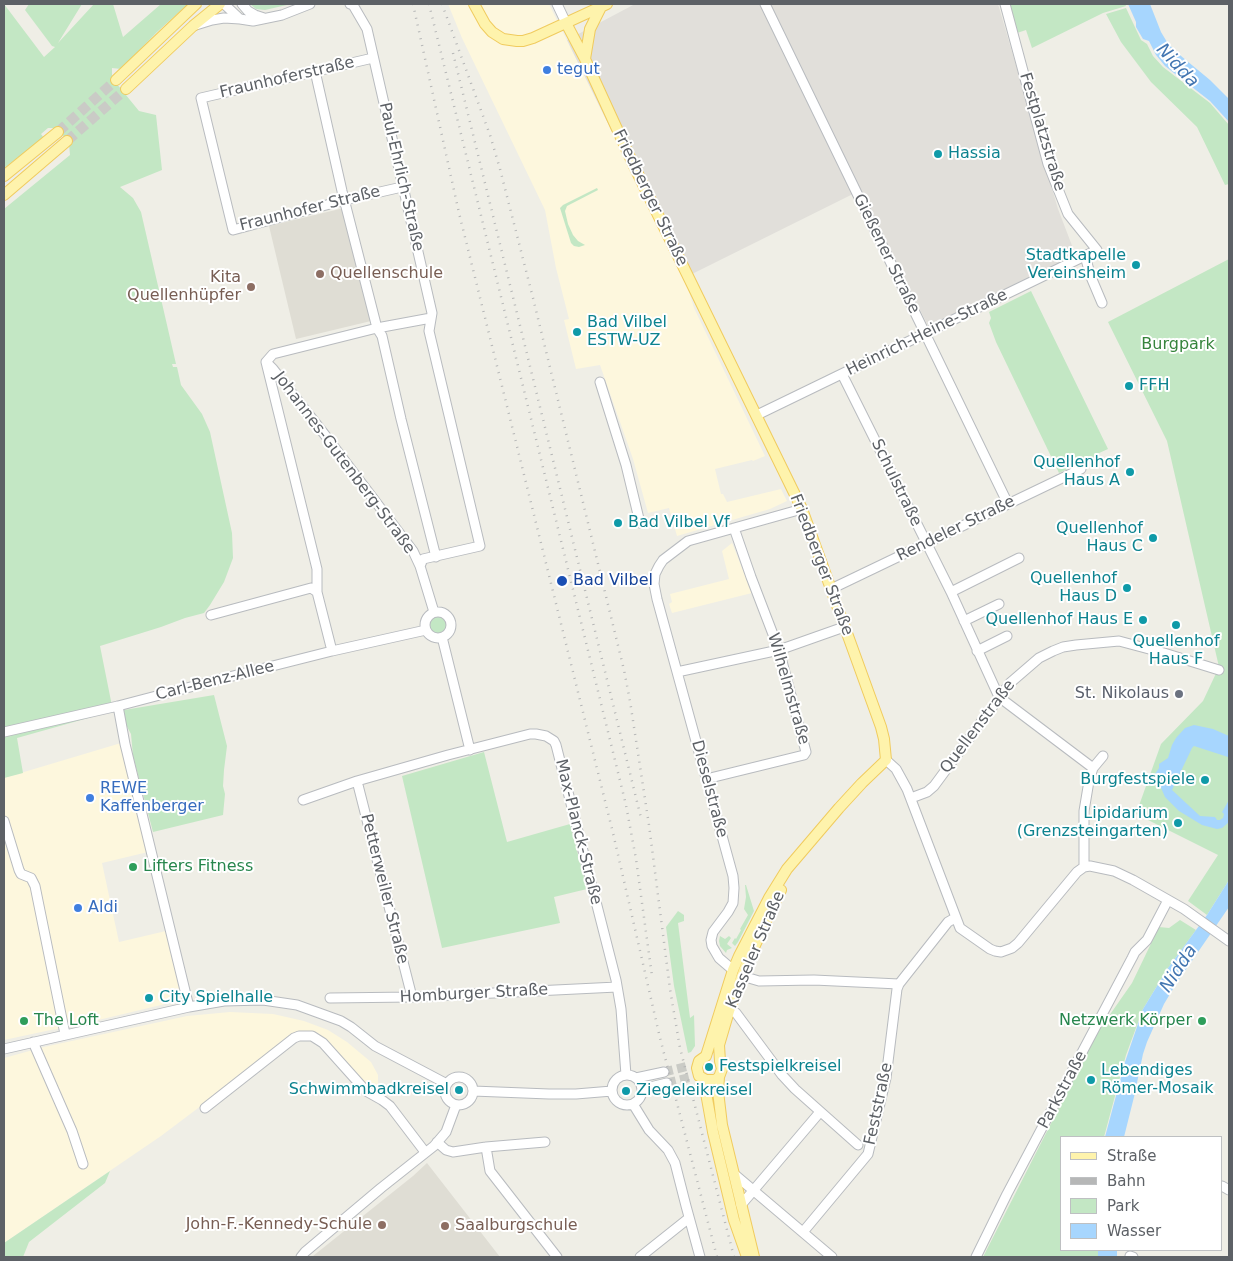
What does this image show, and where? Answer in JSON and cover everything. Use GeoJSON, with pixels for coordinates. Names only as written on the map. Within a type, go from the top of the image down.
{"type":"FeatureCollection","features":[{"type":"Feature","properties":{"kind":"main road"},"geometry":{"type":"LineString","coordinates":[[116,80],[196,4]]}},
{"type":"Feature","properties":{"kind":"main road"},"geometry":{"type":"LineString","coordinates":[[126,89],[193,26],[220,4]]}},
{"type":"Feature","properties":{"kind":"main road"},"geometry":{"type":"LineString","coordinates":[[474,4],[484,24],[503,39],[511,41],[528,40],[604,5]]}},
{"type":"Feature","properties":{"kind":"main road"},"geometry":{"type":"LineString","coordinates":[[585,59],[588,34],[604,5]]}},
{"type":"Feature","properties":{"kind":"main road","name":"Friedberger Straße"},"geometry":{"type":"LineString","coordinates":[[566,23],[802,509],[881,727],[886,760]]}},
{"type":"Feature","properties":{"kind":"main road"},"geometry":{"type":"LineString","coordinates":[[4,176],[58,132]]}},
{"type":"Feature","properties":{"kind":"main road"},"geometry":{"type":"LineString","coordinates":[[4,195],[67,141]]}},
{"type":"Feature","properties":{"kind":"main road","name":"Kasseler Straße"},"geometry":{"type":"LineString","coordinates":[[747,1257],[734,1220],[706,1099],[694,1065],[706,1056],[733,970],[769,898],[787,870],[808,845],[862,783],[886,760]]}},
{"type":"Feature","properties":{"kind":"main road","name":"Kasseler Straße"},"geometry":{"type":"LineString","coordinates":[[754,1257],[722,1125],[718,1091],[719,1077],[722,1069],[719,1045],[742,976],[775,901],[794,865],[808,845]]}},
{"type":"Feature","properties":{"kind":"main road"},"geometry":{"type":"LineString","coordinates":[[733,970],[742,976]]}},
{"type":"Feature","properties":{"kind":"main road"},"geometry":{"type":"LineString","coordinates":[[706,1056],[714,1056],[720,1061]]}},
{"type":"Feature","properties":{"kind":"main road"},"geometry":{"type":"LineString","coordinates":[[699,1078],[715,1080],[719,1077]]}},
{"type":"Feature","properties":{"kind":"street"},"geometry":{"type":"LineString","coordinates":[[224,4],[240,19]]}},
{"type":"Feature","properties":{"kind":"street"},"geometry":{"type":"LineString","coordinates":[[242,4],[255,16],[265,18]]}},
{"type":"Feature","properties":{"kind":"street"},"geometry":{"type":"LineString","coordinates":[[193,26],[218,19],[253,21],[282,15],[310,4]]}},
{"type":"Feature","properties":{"kind":"street","name":"Paul-Ehrlich-Straße"},"geometry":{"type":"LineString","coordinates":[[350,4],[353,5],[367,29],[432,313],[429,331],[480,546],[422,559],[420,566]]}},
{"type":"Feature","properties":{"kind":"street","name":"Friedberger Straße"},"geometry":{"type":"LineString","coordinates":[[557,4],[566,23]]}},
{"type":"Feature","properties":{"kind":"street","name":"Gießener Straße"},"geometry":{"type":"LineString","coordinates":[[765,4],[1008,504]]}},
{"type":"Feature","properties":{"kind":"street","name":"Festplatzstraße"},"geometry":{"type":"LineString","coordinates":[[1005,4],[1048,164],[1068,214],[1097,250]]}},
{"type":"Feature","properties":{"kind":"street","name":"Fraunhoferstraße"},"geometry":{"type":"LineString","coordinates":[[201,98],[373,58]]}},
{"type":"Feature","properties":{"kind":"street"},"geometry":{"type":"LineString","coordinates":[[315,71],[345,200],[377,328],[382,336],[436,556]]}},
{"type":"Feature","properties":{"kind":"street","name":"Fraunhofer Straße"},"geometry":{"type":"LineString","coordinates":[[201,98],[233,230],[402,187]]}},
{"type":"Feature","properties":{"kind":"street","name":"Heinrich-Heine-Straße"},"geometry":{"type":"LineString","coordinates":[[757,415],[1097,250]]}},
{"type":"Feature","properties":{"kind":"street"},"geometry":{"type":"LineString","coordinates":[[1085,256],[1091,277],[1102,303]]}},
{"type":"Feature","properties":{"kind":"street","name":"Johannes-Gutenberg-Straße"},"geometry":{"type":"LineString","coordinates":[[266,362],[273,354],[377,328],[431,318]]}},
{"type":"Feature","properties":{"kind":"street","name":"Johannes-Gutenberg-Straße"},"geometry":{"type":"LineString","coordinates":[[266,362],[273,368],[413,551],[420,566]]}},
{"type":"Feature","properties":{"kind":"street","name":"Johannes-Gutenberg-Straße"},"geometry":{"type":"LineString","coordinates":[[266,362],[317,569],[314,590]]}},
{"type":"Feature","properties":{"kind":"street","name":"Schulstraße"},"geometry":{"type":"LineString","coordinates":[[842,374],[951,592],[999,697],[1093,768]]}},
{"type":"Feature","properties":{"kind":"street"},"geometry":{"type":"LineString","coordinates":[[600,382],[626,464],[640,523]]}},
{"type":"Feature","properties":{"kind":"street","name":"Rendeler Straße"},"geometry":{"type":"LineString","coordinates":[[831,589],[1081,469]]}},
{"type":"Feature","properties":{"kind":"street","name":"Dieselstraße"},"geometry":{"type":"LineString","coordinates":[[733,970],[719,958],[712,946],[711,940],[712,934],[733,903],[733,876],[657,597],[654,574],[663,560],[688,541],[802,509]]}},
{"type":"Feature","properties":{"kind":"street","name":"Wilhelmstraße"},"geometry":{"type":"LineString","coordinates":[[706,779],[806,753],[779,650],[734,528]]}},
{"type":"Feature","properties":{"kind":"street"},"geometry":{"type":"LineString","coordinates":[[951,592],[1019,558]]}},
{"type":"Feature","properties":{"kind":"street"},"geometry":{"type":"LineString","coordinates":[[420,566],[434,612]]}},
{"type":"Feature","properties":{"kind":"street"},"geometry":{"type":"LineString","coordinates":[[211,615],[314,590],[332,651]]}},
{"type":"Feature","properties":{"kind":"street"},"geometry":{"type":"LineString","coordinates":[[964,621],[999,604]]}},
{"type":"Feature","properties":{"kind":"street"},"geometry":{"type":"LineString","coordinates":[[434,612],[445,613],[451,622],[450,630],[442,637],[432,636],[426,630],[426,619],[434,612]]}},
{"type":"Feature","properties":{"kind":"street"},"geometry":{"type":"LineString","coordinates":[[677,672],[779,650],[844,627]]}},
{"type":"Feature","properties":{"kind":"street","name":"Carl-Benz-Allee"},"geometry":{"type":"LineString","coordinates":[[4,732],[118,706],[332,651],[426,630]]}},
{"type":"Feature","properties":{"kind":"street"},"geometry":{"type":"LineString","coordinates":[[977,651],[1007,636]]}},
{"type":"Feature","properties":{"kind":"street"},"geometry":{"type":"LineString","coordinates":[[442,637],[470,750]]}},
{"type":"Feature","properties":{"kind":"street","name":"Quellenstraße"},"geometry":{"type":"LineString","coordinates":[[911,798],[928,792],[934,786],[1013,680],[1039,658],[1063,648],[1076,644],[1115,641],[1220,670]]}},
{"type":"Feature","properties":{"kind":"street"},"geometry":{"type":"LineString","coordinates":[[118,706],[127,753],[189,1007]]}},
{"type":"Feature","properties":{"kind":"street","name":"Max-Planck-Straße"},"geometry":{"type":"LineString","coordinates":[[303,800],[357,781],[530,734],[546,736],[554,741],[617,987],[626,1075]]}},
{"type":"Feature","properties":{"kind":"street"},"geometry":{"type":"LineString","coordinates":[[1103,756],[1093,768],[1089,781],[1084,811],[1084,866],[1114,871],[1128,877],[1168,900],[1226,939]]}},
{"type":"Feature","properties":{"kind":"street","name":"Friedberger Straße"},"geometry":{"type":"LineString","coordinates":[[886,760],[896,769],[911,798],[960,928],[995,952],[1006,950],[1018,944],[1084,866]]}},
{"type":"Feature","properties":{"kind":"street","name":"Petterweiler Straße"},"geometry":{"type":"LineString","coordinates":[[357,781],[412,997]]}},
{"type":"Feature","properties":{"kind":"street"},"geometry":{"type":"LineString","coordinates":[[4,821],[19,870],[21,874],[31,878],[35,886],[65,1034]]}},
{"type":"Feature","properties":{"kind":"street","name":"Parkstraße"},"geometry":{"type":"LineString","coordinates":[[976,1257],[1007,1194],[1135,952],[1147,940],[1168,900]]}},
{"type":"Feature","properties":{"kind":"street"},"geometry":{"type":"LineString","coordinates":[[742,976],[759,981],[814,980],[899,984],[948,922],[955,918]]}},
{"type":"Feature","properties":{"kind":"street","name":"Feststraße"},"geometry":{"type":"LineString","coordinates":[[803,1232],[868,1154],[886,1078],[899,984]]}},
{"type":"Feature","properties":{"kind":"street","name":"Homburger Straße"},"geometry":{"type":"LineString","coordinates":[[330,998],[412,997],[617,987]]}},
{"type":"Feature","properties":{"kind":"street"},"geometry":{"type":"LineString","coordinates":[[4,1049],[189,1007],[224,1001],[262,1000],[298,1005],[341,1021],[376,1046],[447,1084]]}},
{"type":"Feature","properties":{"kind":"street"},"geometry":{"type":"LineString","coordinates":[[729,1011],[736,1014],[788,1082],[858,1145]]}},
{"type":"Feature","properties":{"kind":"street"},"geometry":{"type":"LineString","coordinates":[[205,1108],[294,1038],[312,1036],[323,1043],[366,1091],[390,1106],[426,1152]]}},
{"type":"Feature","properties":{"kind":"street"},"geometry":{"type":"LineString","coordinates":[[34,1042],[72,1131],[83,1164]]}},
{"type":"Feature","properties":{"kind":"street"},"geometry":{"type":"LineString","coordinates":[[636,1078],[642,1089],[638,1100],[633,1104],[627,1105],[616,1101],[612,1090],[614,1082],[618,1078],[626,1075],[636,1078],[664,1072]]}},
{"type":"Feature","properties":{"kind":"street"},"geometry":{"type":"LineString","coordinates":[[461,1076],[472,1083],[474,1092],[468,1102],[456,1105],[446,1097],[445,1088],[453,1078],[461,1076]]}},
{"type":"Feature","properties":{"kind":"street"},"geometry":{"type":"LineString","coordinates":[[642,1089],[667,1083]]}},
{"type":"Feature","properties":{"kind":"street"},"geometry":{"type":"LineString","coordinates":[[474,1092],[576,1094],[612,1090]]}},
{"type":"Feature","properties":{"kind":"street"},"geometry":{"type":"LineString","coordinates":[[633,1104],[649,1130],[668,1150],[675,1163],[700,1257]]}},
{"type":"Feature","properties":{"kind":"street"},"geometry":{"type":"LineString","coordinates":[[301,1257],[437,1142],[446,1132],[456,1105]]}},
{"type":"Feature","properties":{"kind":"street"},"geometry":{"type":"LineString","coordinates":[[741,1205],[820,1112]]}},
{"type":"Feature","properties":{"kind":"street"},"geometry":{"type":"LineString","coordinates":[[437,1142],[446,1150],[453,1152],[545,1142]]}},
{"type":"Feature","properties":{"kind":"street"},"geometry":{"type":"LineString","coordinates":[[486,1147],[490,1171],[557,1257]]}},
{"type":"Feature","properties":{"kind":"street"},"geometry":{"type":"LineString","coordinates":[[734,1174],[832,1257]]}},
{"type":"Feature","properties":{"kind":"street"},"geometry":{"type":"LineString","coordinates":[[640,1257],[689,1218]]}},
{"type":"Feature","properties":{"kind":"shaded area"},"geometry":{"type":"Polygon","coordinates":[[[448,4],[549,4],[686,282],[694,308],[765,456],[753,461],[715,469],[721,494],[723,494],[727,502],[781,489],[787,501],[770,509],[677,536],[669,508],[648,513],[633,459],[600,365],[576,369],[564,320],[569,319],[556,268],[545,210],[462,38],[448,4]]]}},
{"type":"Feature","properties":{"kind":"shaded area"},"geometry":{"type":"Polygon","coordinates":[[[635,4],[998,4],[1058,209],[1076,256],[929,328],[861,190],[684,278],[567,40],[635,4]]]}},
{"type":"Feature","properties":{"kind":"shaded area","name":"Quellenschule"},"geometry":{"type":"Polygon","coordinates":[[[344,208],[371,321],[296,339],[269,226],[344,208]]]}},
{"type":"Feature","properties":{"kind":"shaded area"},"geometry":{"type":"Polygon","coordinates":[[[732,543],[752,593],[672,613],[669,604],[672,602],[670,594],[729,579],[722,551],[732,543]]]}},
{"type":"Feature","properties":{"kind":"shaded area"},"geometry":{"type":"Polygon","coordinates":[[[121,743],[148,852],[102,863],[119,942],[166,931],[182,1000],[69,1027],[4,1040],[4,778],[121,743]]]}},
{"type":"Feature","properties":{"kind":"shaded area"},"geometry":{"type":"Polygon","coordinates":[[[230,1012],[273,1014],[304,1021],[328,1030],[347,1042],[371,1062],[378,1075],[378,1089],[373,1093],[321,1039],[295,1035],[161,1136],[4,1243],[4,1058],[44,1047],[187,1016],[230,1012]]]}},
{"type":"Feature","properties":{"kind":"shaded area"},"geometry":{"type":"Polygon","coordinates":[[[427,1163],[500,1257],[313,1256],[413,1176],[427,1163]]]}},
{"type":"Feature","properties":{"kind":"green space"},"geometry":{"type":"Polygon","coordinates":[[[4,4],[44,57],[55,47],[52,46],[25,10],[29,4],[82,4],[58,43],[94,4],[113,4],[123,37],[161,4],[188,4],[121,69],[112,68],[112,78],[139,111],[156,115],[162,170],[120,187],[133,198],[141,212],[176,364],[172,364],[173,367],[177,367],[181,385],[202,414],[210,432],[232,533],[233,558],[224,582],[204,613],[100,646],[113,711],[17,738],[23,773],[4,778],[4,209],[70,155],[69,144],[58,128],[48,128],[41,134],[44,138],[4,168],[4,4]]]}},
{"type":"Feature","properties":{"kind":"green space"},"geometry":{"type":"Polygon","coordinates":[[[250,4],[291,4],[265,10],[256,9],[250,4]]]}},
{"type":"Feature","properties":{"kind":"green space"},"geometry":{"type":"Polygon","coordinates":[[[1009,4],[1125,4],[1126,6],[1103,13],[1032,48],[1026,30],[1017,33],[1009,4]]]}},
{"type":"Feature","properties":{"kind":"green space"},"geometry":{"type":"Polygon","coordinates":[[[1126,8],[1141,40],[1147,44],[1153,56],[1163,67],[1210,103],[1229,125],[1229,184],[1225,185],[1197,127],[1151,82],[1121,42],[1106,14],[1126,8]]]}},
{"type":"Feature","properties":{"kind":"green space"},"geometry":{"type":"Polygon","coordinates":[[[597,188],[598,190],[567,206],[565,211],[573,235],[585,245],[574,246],[571,243],[560,208],[597,188]]]}},
{"type":"Feature","properties":{"kind":"green space","name":"Burgpark"},"geometry":{"type":"Polygon","coordinates":[[[1229,259],[1229,880],[1207,915],[1188,901],[1218,855],[1136,814],[1161,744],[1203,701],[1219,667],[1167,441],[1108,322],[1229,259]]]}},
{"type":"Feature","properties":{"kind":"green space"},"geometry":{"type":"Polygon","coordinates":[[[1031,291],[1108,449],[1097,454],[1098,457],[1084,464],[1074,466],[1059,473],[996,342],[989,323],[991,318],[989,312],[1031,291]]]}},
{"type":"Feature","properties":{"kind":"green space"},"geometry":{"type":"Polygon","coordinates":[[[434,616],[442,616],[447,621],[445,632],[434,634],[429,629],[429,621],[434,616]]]}},
{"type":"Feature","properties":{"kind":"green space"},"geometry":{"type":"Polygon","coordinates":[[[214,695],[227,746],[223,786],[225,794],[223,815],[153,832],[133,756],[131,734],[125,723],[124,710],[214,695]]]}},
{"type":"Feature","properties":{"kind":"green space"},"geometry":{"type":"Polygon","coordinates":[[[484,752],[507,842],[570,824],[587,889],[554,897],[560,923],[442,948],[402,776],[484,752]]]}},
{"type":"Feature","properties":{"kind":"green space"},"geometry":{"type":"Polygon","coordinates":[[[745,885],[754,911],[735,946],[732,943],[748,915],[744,909],[745,885]]]}},
{"type":"Feature","properties":{"kind":"green space"},"geometry":{"type":"Polygon","coordinates":[[[678,911],[684,915],[684,921],[678,923],[690,1018],[694,1015],[695,1046],[688,1053],[674,986],[666,927],[678,911]]]}},
{"type":"Feature","properties":{"kind":"green space"},"geometry":{"type":"Polygon","coordinates":[[[1180,920],[1196,930],[1168,968],[1143,1009],[1126,1055],[1104,1136],[1060,1136],[1060,1251],[1098,1251],[1098,1257],[983,1257],[1068,1090],[1088,1046],[1132,983],[1159,927],[1169,928],[1180,920]]]}},
{"type":"Feature","properties":{"kind":"green space"},"geometry":{"type":"Polygon","coordinates":[[[720,936],[725,939],[729,936],[731,938],[727,944],[732,948],[727,950],[726,953],[720,946],[720,936]]]}},
{"type":"Feature","properties":{"kind":"green space"},"geometry":{"type":"Polygon","coordinates":[[[110,1171],[105,1183],[29,1242],[23,1257],[4,1257],[4,1243],[110,1171]]]}},
{"type":"Feature","properties":{"kind":"water","name":"Nidda"},"geometry":{"type":"Polygon","coordinates":[[[1128,4],[1150,4],[1167,42],[1229,99],[1229,122],[1210,101],[1165,66],[1156,55],[1149,41],[1143,39],[1136,27],[1136,22],[1128,4]]]}},
{"type":"Feature","properties":{"kind":"water"},"geometry":{"type":"Polygon","coordinates":[[[1194,725],[1213,729],[1229,736],[1229,759],[1228,757],[1194,746],[1172,790],[1200,816],[1215,817],[1217,820],[1223,818],[1224,814],[1222,812],[1229,800],[1229,822],[1222,828],[1217,829],[1202,825],[1179,811],[1165,797],[1155,774],[1159,764],[1168,758],[1176,738],[1185,728],[1194,725]]]}},
{"type":"Feature","properties":{"kind":"water","name":"Nidda"},"geometry":{"type":"Polygon","coordinates":[[[1229,880],[1229,907],[1176,984],[1164,1004],[1147,1042],[1124,1136],[1105,1136],[1125,1062],[1143,1009],[1168,968],[1207,915],[1229,880]]]}},
{"type":"Feature","properties":{"kind":"water"},"geometry":{"type":"Polygon","coordinates":[[[1098,1251],[1117,1251],[1117,1257],[1098,1257],[1098,1251]]]}},
{"type":"Feature","properties":{"kind":"tunnel"},"geometry":{"type":"LineString","coordinates":[[58,132],[116,80]]}},
{"type":"Feature","properties":{"kind":"tunnel"},"geometry":{"type":"LineString","coordinates":[[67,141],[126,89]]}},
{"type":"Feature","properties":{"kind":"tunnel"},"geometry":{"type":"LineString","coordinates":[[664,1072],[689,1066]]}},
{"type":"Feature","properties":{"kind":"tunnel"},"geometry":{"type":"LineString","coordinates":[[667,1083],[692,1077]]}},
{"type":"Feature","properties":{"kind":"railway"},"geometry":{"type":"LineString","coordinates":[[413,4],[459,213],[613,833],[660,1038],[717,1257]]}},
{"type":"Feature","properties":{"kind":"railway"},"geometry":{"type":"LineString","coordinates":[[429,4],[626,805],[636,859],[652,976]]}},
{"type":"Feature","properties":{"kind":"railway"},"geometry":{"type":"LineString","coordinates":[[442,4],[490,135],[500,169],[624,670],[649,825],[670,989],[680,1048],[734,1257]]}},
{"type":"Feature","properties":{"kind":"railway"},"geometry":{"type":"LineString","coordinates":[[453,53],[641,818]]}},
{"type":"Feature","properties":{"kind":"place","name":"tegut"},"geometry":{"type":"Point","coordinates":[547,70]}},
{"type":"Feature","properties":{"kind":"place","name":"Hassia"},"geometry":{"type":"Point","coordinates":[938,154]}},
{"type":"Feature","properties":{"kind":"place","name":"Stadtkapelle Vereinsheim"},"geometry":{"type":"Point","coordinates":[1136,265]}},
{"type":"Feature","properties":{"kind":"place","name":"Quellenschule"},"geometry":{"type":"Point","coordinates":[320,274]}},
{"type":"Feature","properties":{"kind":"place","name":"Kita Quellenhüpfer"},"geometry":{"type":"Point","coordinates":[251,287]}},
{"type":"Feature","properties":{"kind":"place","name":"Bad Vilbel ESTW-UZ"},"geometry":{"type":"Point","coordinates":[577,332]}},
{"type":"Feature","properties":{"kind":"place","name":"FFH"},"geometry":{"type":"Point","coordinates":[1129,386]}},
{"type":"Feature","properties":{"kind":"place","name":"Quellenhof Haus A"},"geometry":{"type":"Point","coordinates":[1130,472]}},
{"type":"Feature","properties":{"kind":"place","name":"Bad Vilbel Vf"},"geometry":{"type":"Point","coordinates":[618,523]}},
{"type":"Feature","properties":{"kind":"place","name":"Quellenhof Haus C"},"geometry":{"type":"Point","coordinates":[1153,538]}},
{"type":"Feature","properties":{"kind":"place","name":"Bad Vilbel"},"geometry":{"type":"Point","coordinates":[562,581]}},
{"type":"Feature","properties":{"kind":"place","name":"Quellenhof Haus D"},"geometry":{"type":"Point","coordinates":[1127,588]}},
{"type":"Feature","properties":{"kind":"place","name":"Quellenhof Haus E"},"geometry":{"type":"Point","coordinates":[1143,620]}},
{"type":"Feature","properties":{"kind":"place","name":"Quellenhof Haus F"},"geometry":{"type":"Point","coordinates":[1176,625]}},
{"type":"Feature","properties":{"kind":"place","name":"St. Nikolaus"},"geometry":{"type":"Point","coordinates":[1179,694]}},
{"type":"Feature","properties":{"kind":"place","name":"Burgfestspiele"},"geometry":{"type":"Point","coordinates":[1205,780]}},
{"type":"Feature","properties":{"kind":"place","name":"REWE Kaffenberger"},"geometry":{"type":"Point","coordinates":[90,798]}},
{"type":"Feature","properties":{"kind":"place","name":"Lipidarium (Grenzsteingarten)"},"geometry":{"type":"Point","coordinates":[1178,823]}},
{"type":"Feature","properties":{"kind":"place","name":"Lifters Fitness"},"geometry":{"type":"Point","coordinates":[133,867]}},
{"type":"Feature","properties":{"kind":"place","name":"Aldi"},"geometry":{"type":"Point","coordinates":[78,908]}},
{"type":"Feature","properties":{"kind":"place","name":"City Spielhalle"},"geometry":{"type":"Point","coordinates":[149,998]}},
{"type":"Feature","properties":{"kind":"place","name":"The Loft"},"geometry":{"type":"Point","coordinates":[24,1021]}},
{"type":"Feature","properties":{"kind":"place","name":"Netzwerk Körper"},"geometry":{"type":"Point","coordinates":[1202,1021]}},
{"type":"Feature","properties":{"kind":"place","name":"Festspielkreisel"},"geometry":{"type":"Point","coordinates":[709,1067]}},
{"type":"Feature","properties":{"kind":"place","name":"Lebendiges Römer-Mosaik"},"geometry":{"type":"Point","coordinates":[1091,1080]}},
{"type":"Feature","properties":{"kind":"place","name":"Schwimmbadkreisel"},"geometry":{"type":"Point","coordinates":[459,1090]}},
{"type":"Feature","properties":{"kind":"place","name":"Ziegeleikreisel"},"geometry":{"type":"Point","coordinates":[626,1091]}},
{"type":"Feature","properties":{"kind":"place","name":"John-F.-Kennedy-Schule"},"geometry":{"type":"Point","coordinates":[382,1225]}},
{"type":"Feature","properties":{"kind":"place","name":"Saalburgschule"},"geometry":{"type":"Point","coordinates":[445,1226]}}]}
